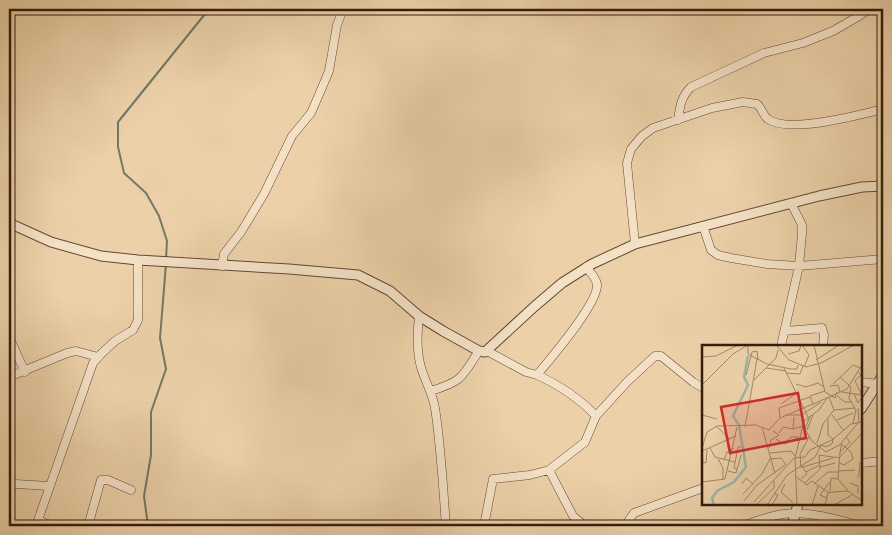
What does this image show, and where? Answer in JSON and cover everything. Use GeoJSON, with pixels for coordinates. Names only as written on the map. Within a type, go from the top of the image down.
{"type":"FeatureCollection","features":[{"type":"Feature","properties":{"kind":"street"},"geometry":{"type":"LineString","coordinates":[[222,266],[224,254],[241,232],[264,194],[292,136],[311,113],[329,71],[337,25],[343,9]]}},
{"type":"Feature","properties":{"kind":"street"},"geometry":{"type":"LineString","coordinates":[[678,120],[680,101],[692,87],[764,53],[803,43],[833,31],[869,9]]}},
{"type":"Feature","properties":{"kind":"street"},"geometry":{"type":"LineString","coordinates":[[635,244],[627,163],[631,149],[648,131],[712,108],[743,102],[757,104],[766,118],[792,126],[853,117],[883,109]]}},
{"type":"Feature","properties":{"kind":"street"},"geometry":{"type":"LineString","coordinates":[[431,390],[452,384],[462,378],[483,351],[562,283],[586,268],[635,244],[846,190],[883,186]]}},
{"type":"Feature","properties":{"kind":"street"},"geometry":{"type":"LineString","coordinates":[[781,345],[799,266],[802,229],[792,203]]}},
{"type":"Feature","properties":{"kind":"street"},"geometry":{"type":"LineString","coordinates":[[9,223],[51,242],[101,256],[358,275],[390,291],[419,316],[443,331],[526,372],[555,383],[584,404],[596,416]]}},
{"type":"Feature","properties":{"kind":"street"},"geometry":{"type":"LineString","coordinates":[[703,226],[711,250],[718,255],[767,264],[799,266],[883,259]]}},
{"type":"Feature","properties":{"kind":"street"},"geometry":{"type":"LineString","coordinates":[[52,526],[37,523],[93,363],[115,341],[133,330],[138,320],[138,260]]}},
{"type":"Feature","properties":{"kind":"street"},"geometry":{"type":"LineString","coordinates":[[537,375],[588,308],[597,286],[596,281],[586,268]]}},
{"type":"Feature","properties":{"kind":"street"},"geometry":{"type":"LineString","coordinates":[[419,316],[418,356],[423,375],[431,390],[439,437],[446,526]]}},
{"type":"Feature","properties":{"kind":"street"},"geometry":{"type":"LineString","coordinates":[[785,330],[822,328],[824,335],[823,345]]}},
{"type":"Feature","properties":{"kind":"street"},"geometry":{"type":"LineString","coordinates":[[9,337],[25,372]]}},
{"type":"Feature","properties":{"kind":"street"},"geometry":{"type":"LineString","coordinates":[[9,377],[67,353],[76,351],[98,357]]}},
{"type":"Feature","properties":{"kind":"street"},"geometry":{"type":"LineString","coordinates":[[484,526],[493,479],[530,475],[549,470],[585,442],[596,416],[627,382],[655,356],[661,356],[702,387]]}},
{"type":"Feature","properties":{"kind":"street"},"geometry":{"type":"LineString","coordinates":[[862,408],[883,374]]}},
{"type":"Feature","properties":{"kind":"street"},"geometry":{"type":"LineString","coordinates":[[862,382],[878,384]]}},
{"type":"Feature","properties":{"kind":"street"},"geometry":{"type":"LineString","coordinates":[[862,463],[883,461]]}},
{"type":"Feature","properties":{"kind":"street"},"geometry":{"type":"LineString","coordinates":[[549,470],[573,516],[585,526]]}},
{"type":"Feature","properties":{"kind":"street"},"geometry":{"type":"LineString","coordinates":[[88,526],[102,480],[108,480],[131,490]]}},
{"type":"Feature","properties":{"kind":"street"},"geometry":{"type":"LineString","coordinates":[[9,485],[49,486]]}},
{"type":"Feature","properties":{"kind":"street"},"geometry":{"type":"LineString","coordinates":[[627,526],[628,520],[634,514],[702,488]]}},
{"type":"Feature","properties":{"kind":"street"},"geometry":{"type":"LineString","coordinates":[[792,526],[798,505]]}},
{"type":"Feature","properties":{"kind":"street"},"geometry":{"type":"LineString","coordinates":[[742,526],[781,514],[832,519],[860,526]]}},
{"type":"Feature","properties":{"kind":"waterway"},"geometry":{"type":"LineString","coordinates":[[166,259],[167,241],[159,216],[146,193],[124,173],[118,147],[118,122],[209,9]]}},
{"type":"Feature","properties":{"kind":"waterway"},"geometry":{"type":"LineString","coordinates":[[148,526],[144,496],[151,455],[151,412],[166,369],[160,338],[166,264]]}}]}
